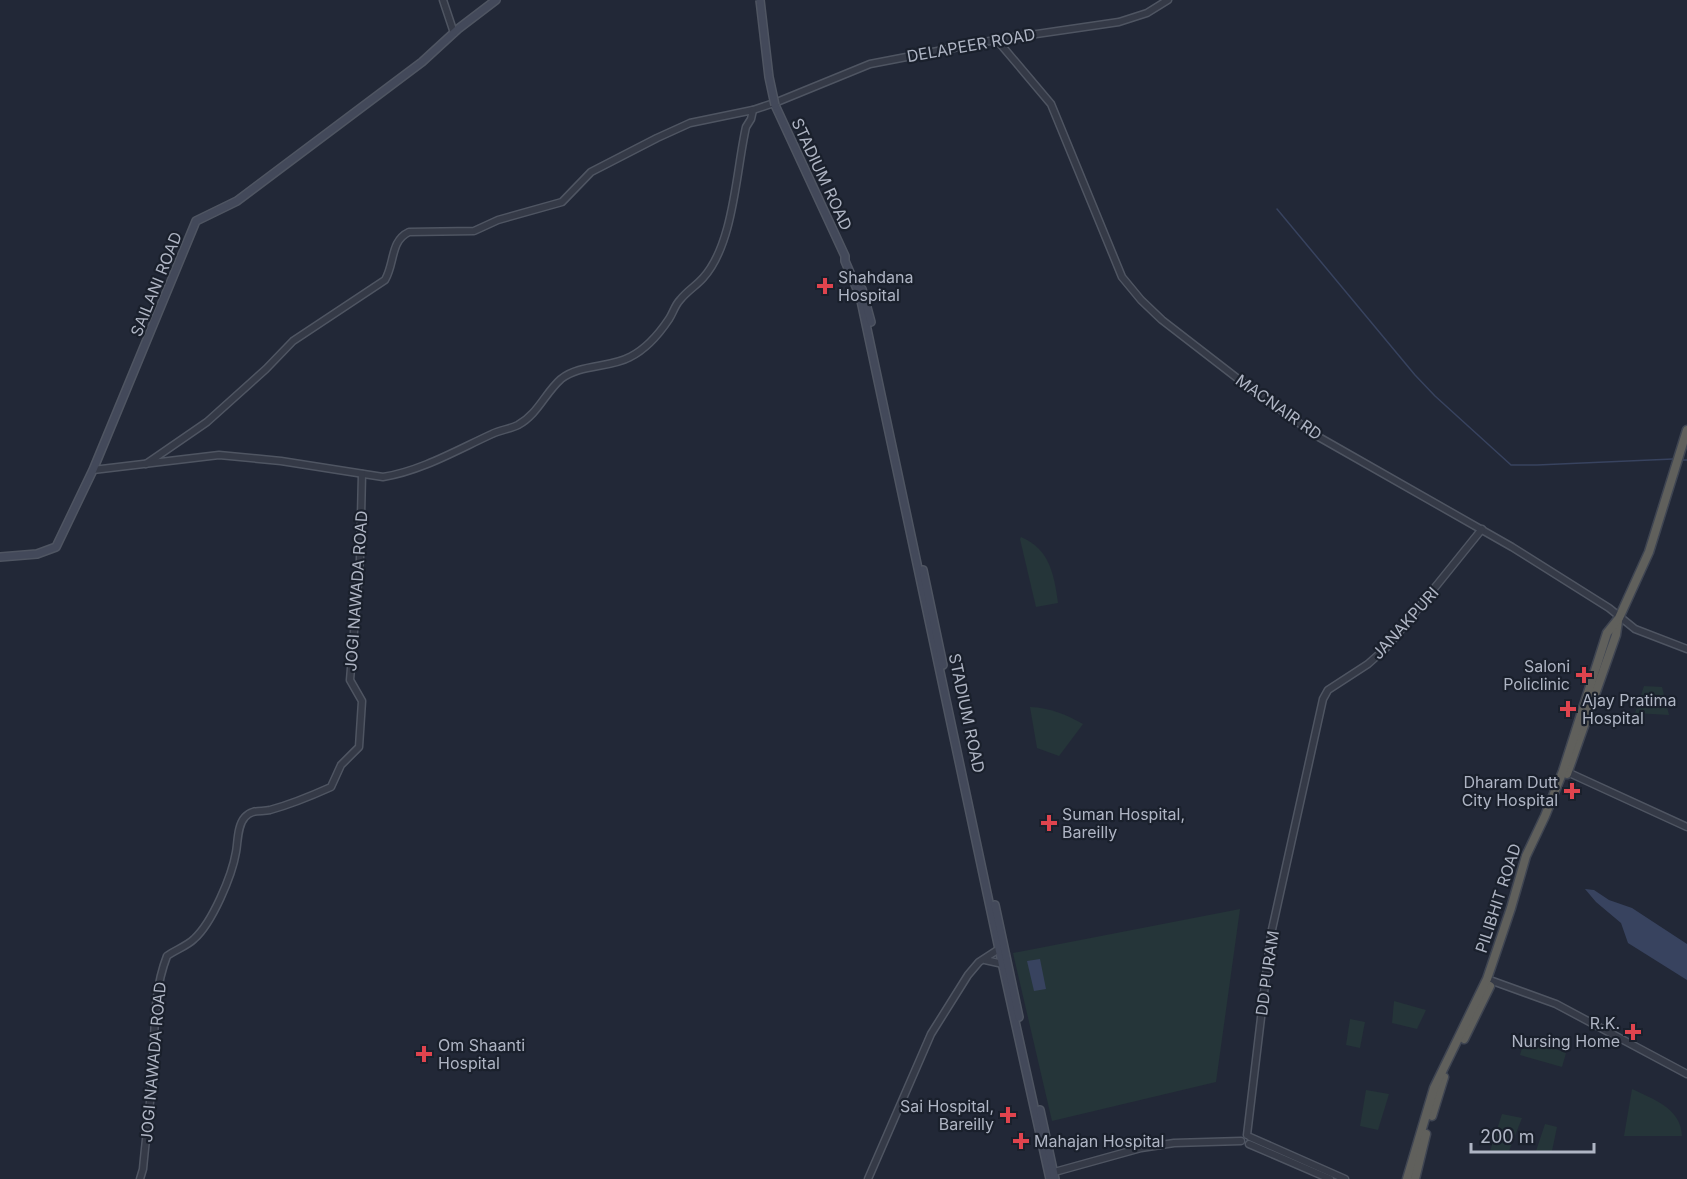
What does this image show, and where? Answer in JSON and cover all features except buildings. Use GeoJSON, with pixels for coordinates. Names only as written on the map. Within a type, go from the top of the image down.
{"type":"FeatureCollection","features":[{"type":"Feature","properties":{"kind":"highway","name":"PILIBHIT ROAD"},"geometry":{"type":"LineString","coordinates":[[1411,1178],[1434,1088],[1489,980],[1526,856],[1565,772],[1607,633],[1619,618],[1649,552],[1687,430]]}},
{"type":"Feature","properties":{"kind":"main road","name":"SAILANI ROAD"},"geometry":{"type":"LineString","coordinates":[[0,558],[37,554],[56,547],[93,470],[196,221],[237,201],[422,62],[496,0]]}},
{"type":"Feature","properties":{"kind":"main road","name":"STADIUM ROAD"},"geometry":{"type":"LineString","coordinates":[[760,0],[770,77],[776,103],[845,256],[863,309],[1052,1176]]}},
{"type":"Feature","properties":{"kind":"street"},"geometry":{"type":"LineString","coordinates":[[443,0],[454,33]]}},
{"type":"Feature","properties":{"kind":"street","name":"DELAPEER ROAD"},"geometry":{"type":"LineString","coordinates":[[146,464],[207,422],[266,369],[292,341],[385,280],[390,271],[395,244],[402,236],[410,232],[474,231],[498,220],[562,202],[591,172],[690,123],[776,103],[870,64],[997,40],[1119,22],[1147,13],[1168,0]]}},
{"type":"Feature","properties":{"kind":"street","name":"MACNAIR RD"},"geometry":{"type":"LineString","coordinates":[[997,40],[1051,104],[1122,277],[1162,320],[1317,436],[1482,529],[1601,603],[1635,629],[1687,649]]}},
{"type":"Feature","properties":{"kind":"street"},"geometry":{"type":"LineString","coordinates":[[93,470],[219,455],[281,461],[383,477],[398,475],[495,432],[518,425],[538,408],[562,379],[575,372],[628,358],[644,348],[668,321],[679,300],[704,277],[719,251],[734,202],[746,127],[753,110]]}},
{"type":"Feature","properties":{"kind":"street","name":"JOGI NAWADA ROAD"},"geometry":{"type":"LineString","coordinates":[[140,1179],[143,1169],[153,1067],[154,1013],[167,956],[194,940],[219,902],[230,875],[244,818],[254,811],[262,812],[289,805],[331,787],[341,765],[359,747],[362,701],[350,680],[360,559],[362,474]]}},
{"type":"Feature","properties":{"kind":"street","name":"JANAKPURI"},"geometry":{"type":"LineString","coordinates":[[1299,813],[1321,704],[1328,690],[1368,664],[1388,647],[1482,529]]}},
{"type":"Feature","properties":{"kind":"street"},"geometry":{"type":"LineString","coordinates":[[1565,772],[1687,828]]}},
{"type":"Feature","properties":{"kind":"street","name":"DD PURAM"},"geometry":{"type":"LineString","coordinates":[[1249,1139],[1272,934],[1299,813]]}},
{"type":"Feature","properties":{"kind":"street"},"geometry":{"type":"LineString","coordinates":[[868,1179],[931,1034],[968,975],[984,960],[1001,949]]}},
{"type":"Feature","properties":{"kind":"street"},"geometry":{"type":"LineString","coordinates":[[984,960],[1005,964]]}},
{"type":"Feature","properties":{"kind":"street"},"geometry":{"type":"LineString","coordinates":[[1489,980],[1556,1004],[1687,1074]]}},
{"type":"Feature","properties":{"kind":"street"},"geometry":{"type":"LineString","coordinates":[[1052,1176],[1141,1148],[1174,1143],[1241,1141],[1244,1144],[1249,1139]]}},
{"type":"Feature","properties":{"kind":"street"},"geometry":{"type":"LineString","coordinates":[[1249,1139],[1330,1179]]}},
{"type":"Feature","properties":{"kind":"street"},"geometry":{"type":"LineString","coordinates":[[1249,1139],[1345,1179]]}},
{"type":"Feature","properties":{"kind":"street"},"geometry":{"type":"LineString","coordinates":[[1411,1178],[1421,1179]]}},
{"type":"Feature","properties":{"kind":"shaded area"},"geometry":{"type":"Polygon","coordinates":[[[1021,537],[1038,548],[1049,564],[1058,603],[1036,607],[1021,537]]]}},
{"type":"Feature","properties":{"kind":"shaded area"},"geometry":{"type":"Polygon","coordinates":[[[1644,686],[1662,687],[1669,715],[1635,713],[1644,686]]]}},
{"type":"Feature","properties":{"kind":"shaded area"},"geometry":{"type":"Polygon","coordinates":[[[1030,707],[1058,712],[1083,724],[1059,756],[1037,748],[1030,707]]]}},
{"type":"Feature","properties":{"kind":"shaded area"},"geometry":{"type":"Polygon","coordinates":[[[1240,909],[1216,1082],[1052,1121],[1013,953],[1240,909]]]}},
{"type":"Feature","properties":{"kind":"shaded area"},"geometry":{"type":"Polygon","coordinates":[[[1394,1001],[1426,1010],[1417,1029],[1392,1023],[1394,1001]]]}},
{"type":"Feature","properties":{"kind":"shaded area"},"geometry":{"type":"Polygon","coordinates":[[[1350,1019],[1365,1022],[1360,1048],[1346,1045],[1350,1019]]]}},
{"type":"Feature","properties":{"kind":"shaded area"},"geometry":{"type":"Polygon","coordinates":[[[1525,1037],[1566,1053],[1562,1067],[1520,1055],[1525,1037]]]}},
{"type":"Feature","properties":{"kind":"shaded area"},"geometry":{"type":"Polygon","coordinates":[[[1632,1089],[1657,1101],[1671,1111],[1677,1118],[1682,1136],[1624,1136],[1632,1089]]]}},
{"type":"Feature","properties":{"kind":"shaded area"},"geometry":{"type":"Polygon","coordinates":[[[1366,1090],[1389,1094],[1378,1130],[1360,1126],[1366,1090]]]}},
{"type":"Feature","properties":{"kind":"shaded area"},"geometry":{"type":"Polygon","coordinates":[[[1502,1114],[1522,1118],[1509,1151],[1490,1151],[1502,1114]]]}},
{"type":"Feature","properties":{"kind":"shaded area"},"geometry":{"type":"Polygon","coordinates":[[[1545,1124],[1557,1127],[1552,1151],[1536,1151],[1545,1124]]]}},
{"type":"Feature","properties":{"kind":"water"},"geometry":{"type":"Polygon","coordinates":[[[1585,889],[1594,890],[1609,900],[1632,908],[1687,944],[1687,980],[1628,943],[1621,923],[1596,902],[1585,889]]]}},
{"type":"Feature","properties":{"kind":"water"},"geometry":{"type":"Polygon","coordinates":[[[1040,959],[1046,989],[1034,991],[1027,961],[1040,959]]]}},
{"type":"Feature","properties":{"kind":"waterway"},"geometry":{"type":"LineString","coordinates":[[1277,209],[1415,375],[1511,465],[1673,459]]}},
{"type":"Feature","properties":{"kind":"waterway"},"geometry":{"type":"LineString","coordinates":[[1681,460],[1687,460]]}},
{"type":"Feature","properties":{"kind":"place","name":"Shahdana Hospital"},"geometry":{"type":"Point","coordinates":[825,286]}},
{"type":"Feature","properties":{"kind":"place","name":"Saloni Policlinic"},"geometry":{"type":"Point","coordinates":[1584,675]}},
{"type":"Feature","properties":{"kind":"place","name":"Ajay Pratima Hospital"},"geometry":{"type":"Point","coordinates":[1568,709]}},
{"type":"Feature","properties":{"kind":"place","name":"Dharam Dutt City Hospital"},"geometry":{"type":"Point","coordinates":[1572,791]}},
{"type":"Feature","properties":{"kind":"place","name":"Suman Hospital, Bareilly"},"geometry":{"type":"Point","coordinates":[1049,823]}},
{"type":"Feature","properties":{"kind":"place","name":"R.K. Nursing Home"},"geometry":{"type":"Point","coordinates":[1633,1032]}},
{"type":"Feature","properties":{"kind":"place","name":"Om Shaanti Hospital"},"geometry":{"type":"Point","coordinates":[424,1054]}},
{"type":"Feature","properties":{"kind":"place","name":"Sai Hospital, Bareilly"},"geometry":{"type":"Point","coordinates":[1008,1115]}},
{"type":"Feature","properties":{"kind":"place","name":"Mahajan Hospital"},"geometry":{"type":"Point","coordinates":[1021,1141]}}]}
